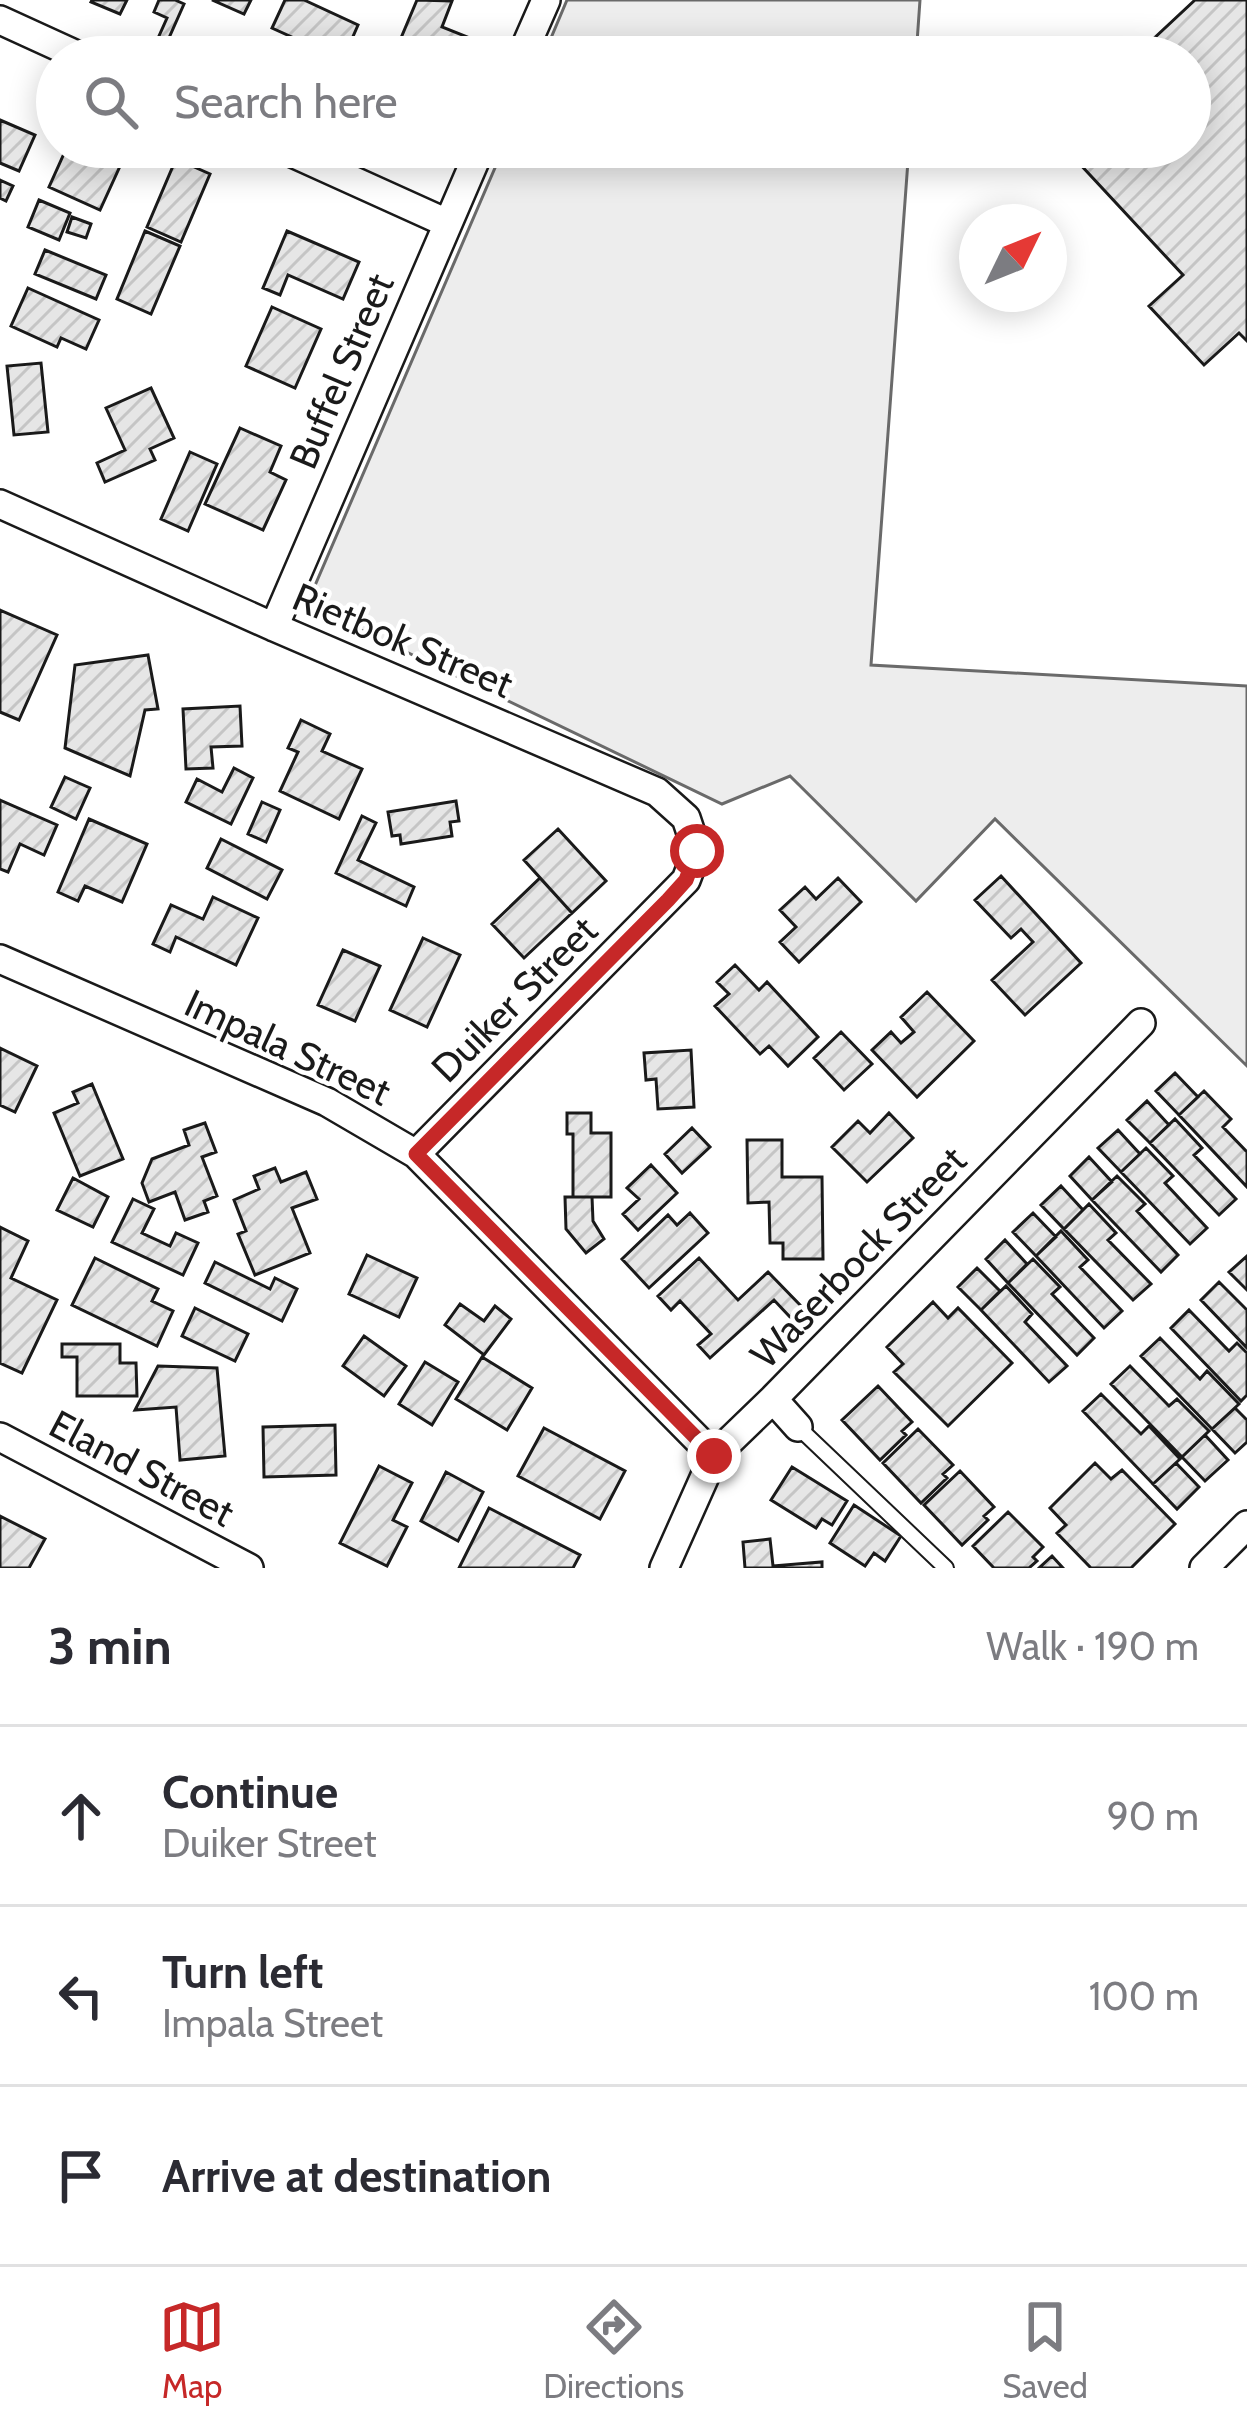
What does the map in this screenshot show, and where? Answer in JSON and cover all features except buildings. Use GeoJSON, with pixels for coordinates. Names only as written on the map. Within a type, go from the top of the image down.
{"type":"FeatureCollection","features":[{"type":"Feature","properties":{"kind":"street"},"geometry":{"type":"LineString","coordinates":[[530,36],[546,0]]}},
{"type":"Feature","properties":{"kind":"street"},"geometry":{"type":"LineString","coordinates":[[0,20],[36,36]]}},
{"type":"Feature","properties":{"kind":"street"},"geometry":{"type":"LineString","coordinates":[[325,168],[447,223]]}},
{"type":"Feature","properties":{"kind":"street","name":"Buffel Street"},"geometry":{"type":"LineString","coordinates":[[274,627],[472,168]]}},
{"type":"Feature","properties":{"kind":"street","name":"Rietbok Street"},"geometry":{"type":"LineString","coordinates":[[0,504],[658,792],[686,818],[697,851],[686,880],[668,900]]}},
{"type":"Feature","properties":{"kind":"street","name":"Duiker Street"},"geometry":{"type":"LineString","coordinates":[[416,1154],[668,900]]}},
{"type":"Feature","properties":{"kind":"street","name":"Impala Street"},"geometry":{"type":"LineString","coordinates":[[0,959],[327,1102],[416,1154],[714,1456]]}},
{"type":"Feature","properties":{"kind":"street","name":"Waserbock Street"},"geometry":{"type":"LineString","coordinates":[[664,1568],[714,1456],[1141,1024]]}},
{"type":"Feature","properties":{"kind":"street"},"geometry":{"type":"LineString","coordinates":[[773,1399],[798,1427]]}},
{"type":"Feature","properties":{"kind":"street","name":"Eland Street"},"geometry":{"type":"LineString","coordinates":[[0,1437],[249,1568]]}},
{"type":"Feature","properties":{"kind":"street"},"geometry":{"type":"LineString","coordinates":[[1204,1568],[1247,1525]]}},
{"type":"Feature","properties":{"kind":"lane"},"geometry":{"type":"LineString","coordinates":[[798,1427],[946,1568]]}},
{"type":"Feature","properties":{"kind":"shaded area"},"geometry":{"type":"Polygon","coordinates":[[[567,0],[920,0],[917,36],[552,36],[567,0]]]}},
{"type":"Feature","properties":{"kind":"shaded area"},"geometry":{"type":"Polygon","coordinates":[[[495,168],[907,168],[871,665],[1247,686],[1247,1066],[995,819],[916,901],[790,776],[722,804],[307,604],[495,168]]]}},
{"type":"Feature","properties":{"kind":"route"},"geometry":{"type":"LineString","coordinates":[[697,851],[686,880],[668,900],[416,1154],[714,1456]]}}]}
